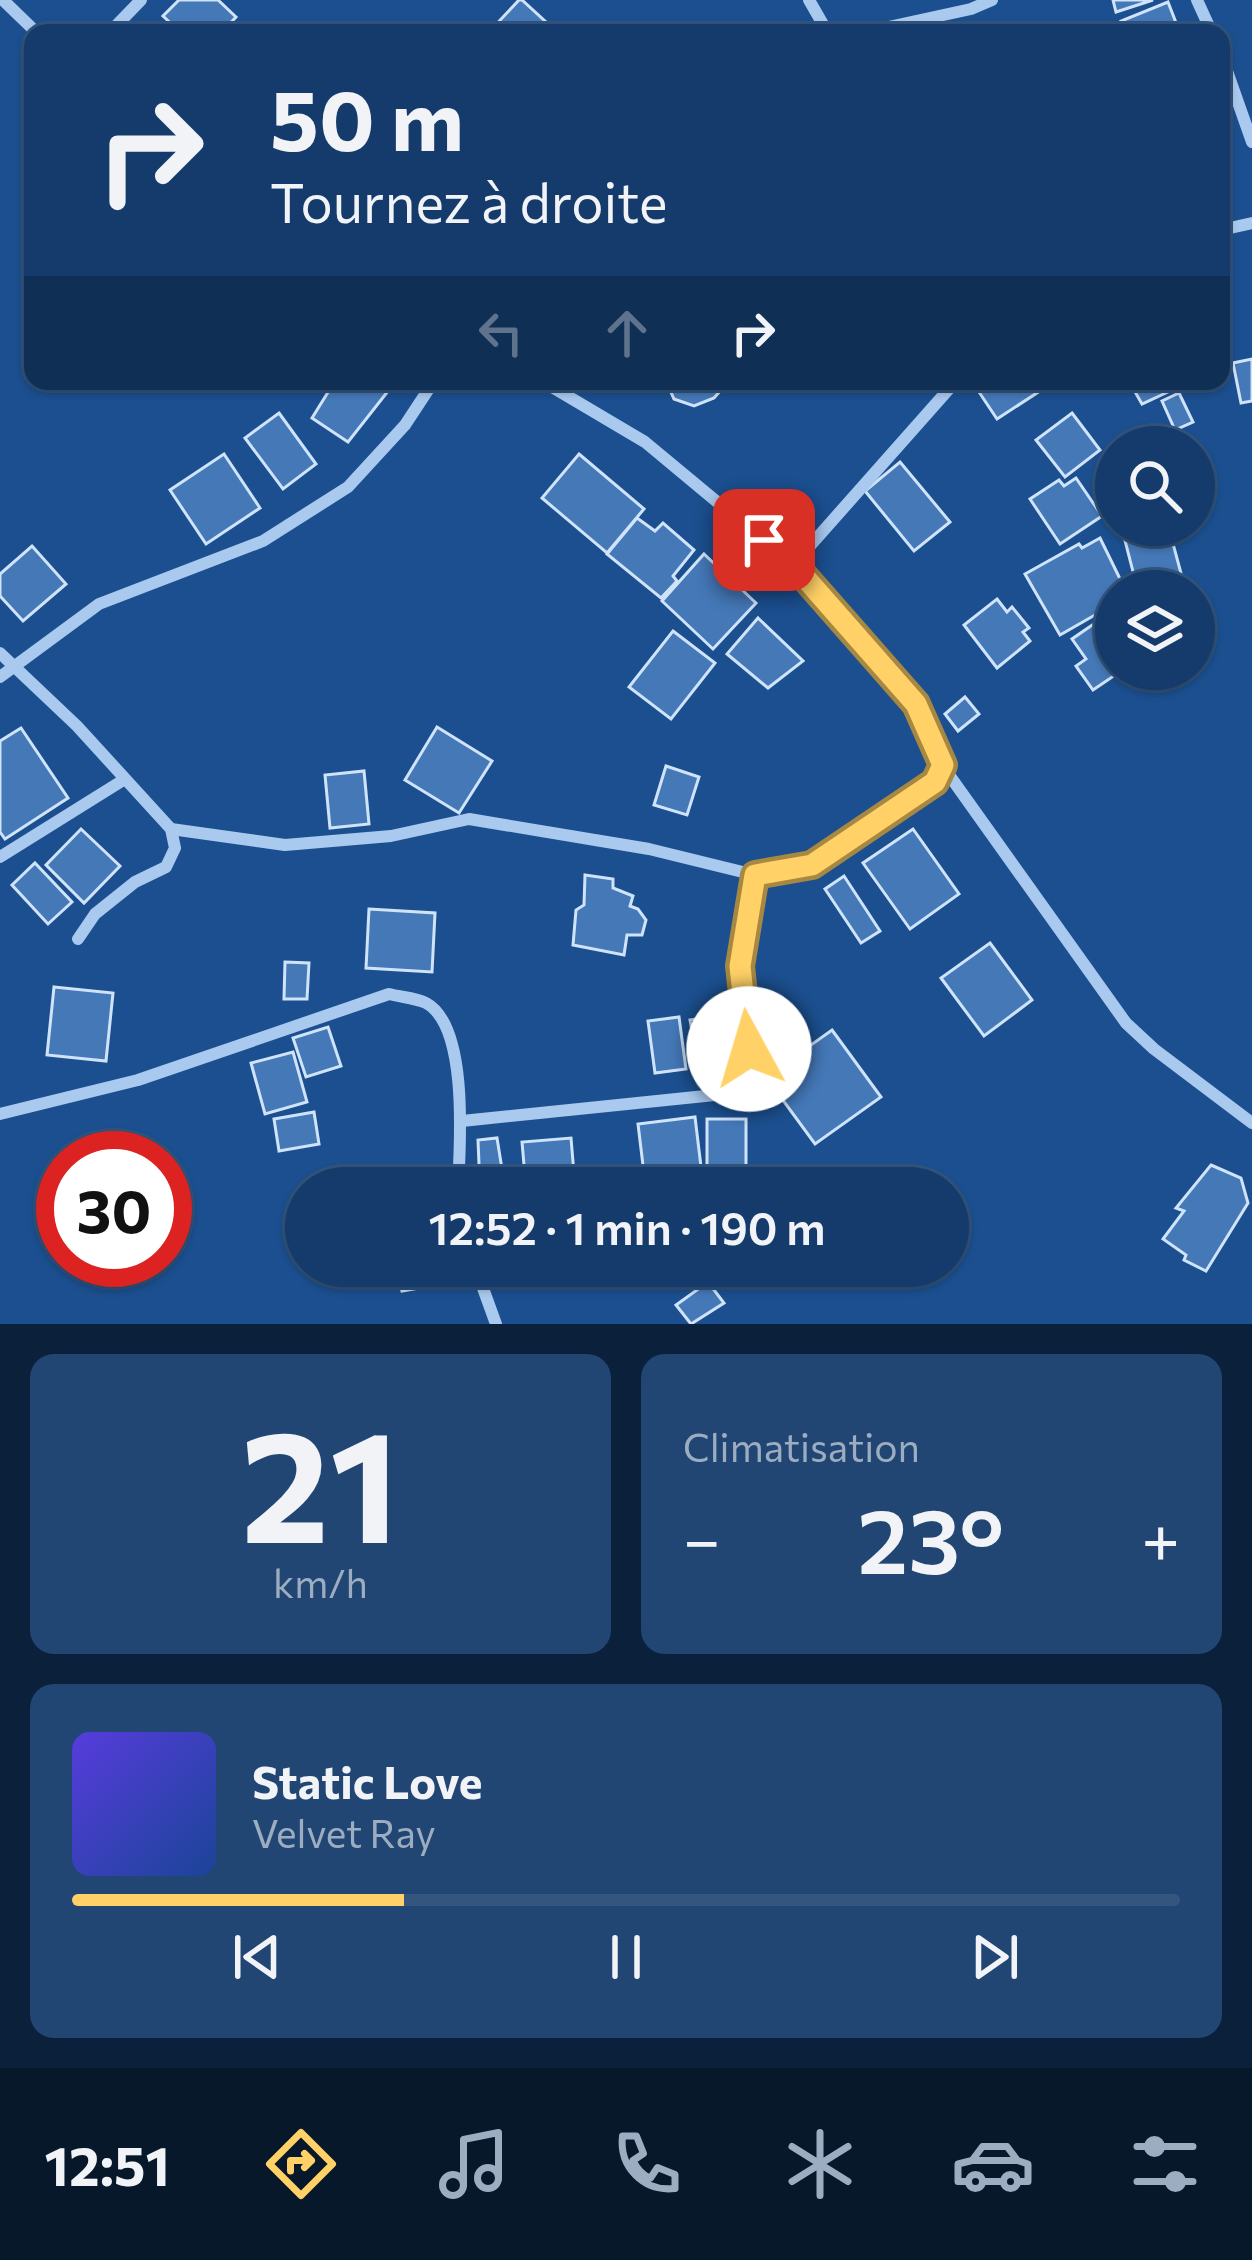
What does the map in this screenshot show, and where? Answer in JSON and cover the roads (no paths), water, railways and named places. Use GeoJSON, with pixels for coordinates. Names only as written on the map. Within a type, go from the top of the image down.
{"type":"FeatureCollection","features":[{"type":"Feature","properties":{"kind":"street"},"geometry":{"type":"LineString","coordinates":[[3,0],[28,24]]}},
{"type":"Feature","properties":{"kind":"street"},"geometry":{"type":"LineString","coordinates":[[118,24],[141,0]]}},
{"type":"Feature","properties":{"kind":"street"},"geometry":{"type":"LineString","coordinates":[[902,24],[992,0]]}},
{"type":"Feature","properties":{"kind":"street"},"geometry":{"type":"LineString","coordinates":[[1230,80],[1252,142]]}},
{"type":"Feature","properties":{"kind":"street"},"geometry":{"type":"LineString","coordinates":[[0,677],[99,604],[263,541],[348,487],[405,425],[428,390]]}},
{"type":"Feature","properties":{"kind":"street"},"geometry":{"type":"LineString","coordinates":[[557,390],[645,442],[794,565],[916,704],[943,765],[1126,1023],[1168,1061],[1252,1123]]}},
{"type":"Feature","properties":{"kind":"street"},"geometry":{"type":"LineString","coordinates":[[794,565],[948,390]]}},
{"type":"Feature","properties":{"kind":"street"},"geometry":{"type":"LineString","coordinates":[[0,653],[77,726],[171,830],[175,848],[166,867],[135,882],[95,914],[78,939]]}},
{"type":"Feature","properties":{"kind":"street"},"geometry":{"type":"LineString","coordinates":[[171,830],[285,845],[391,836],[469,819],[649,849],[755,875],[812,865],[935,782],[943,765]]}},
{"type":"Feature","properties":{"kind":"street"},"geometry":{"type":"LineString","coordinates":[[0,857],[125,779]]}},
{"type":"Feature","properties":{"kind":"street"},"geometry":{"type":"LineString","coordinates":[[462,1121],[754,1091],[740,966],[755,875]]}},
{"type":"Feature","properties":{"kind":"street"},"geometry":{"type":"LineString","coordinates":[[0,1114],[139,1080],[389,994],[427,1004],[446,1021],[462,1121],[459,1167]]}},
{"type":"Feature","properties":{"kind":"street"},"geometry":{"type":"LineString","coordinates":[[483,1287],[496,1324]]}}]}
